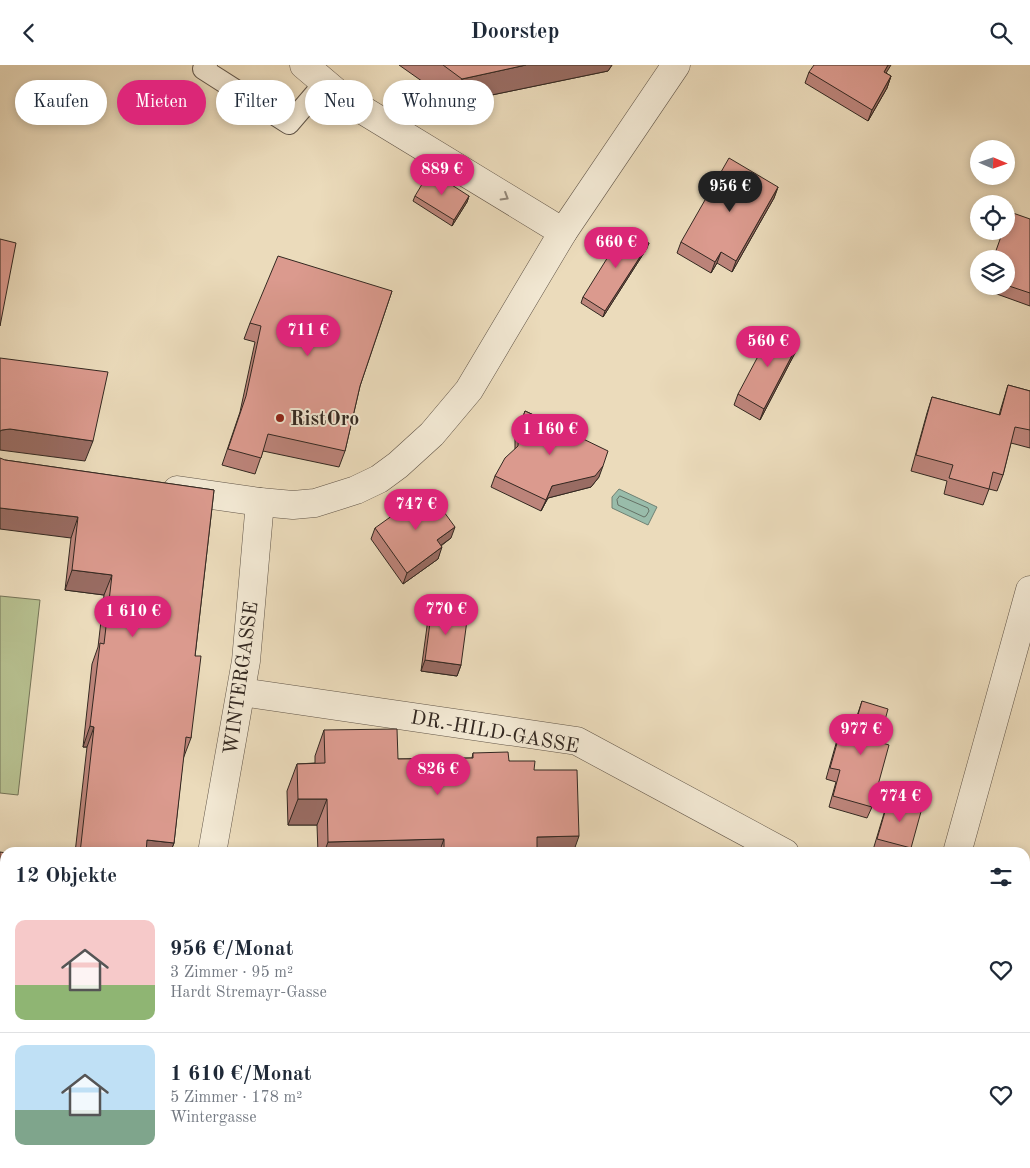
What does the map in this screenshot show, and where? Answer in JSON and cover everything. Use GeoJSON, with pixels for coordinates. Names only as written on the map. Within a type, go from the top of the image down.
{"type":"FeatureCollection","features":[{"type":"Feature","properties":{"kind":"street"},"geometry":{"type":"LineString","coordinates":[[154,487],[293,505],[315,503],[356,490],[379,479],[398,465],[432,434],[469,390],[563,232],[676,65]]}},
{"type":"Feature","properties":{"kind":"street"},"geometry":{"type":"LineString","coordinates":[[314,73],[343,98],[563,232]]}},
{"type":"Feature","properties":{"kind":"street","name":"WINTERGASSE"},"geometry":{"type":"LineString","coordinates":[[213,847],[246,661],[260,502]]}},
{"type":"Feature","properties":{"kind":"street"},"geometry":{"type":"LineString","coordinates":[[958,847],[1030,590]]}},
{"type":"Feature","properties":{"kind":"street","name":"DR.-HILD-GASSE"},"geometry":{"type":"LineString","coordinates":[[241,692],[577,741],[773,847]]}},
{"type":"Feature","properties":{"kind":"lane"},"geometry":{"type":"LineString","coordinates":[[207,65],[203,69],[289,124],[314,73]]}},
{"type":"Feature","properties":{"kind":"shaded area"},"geometry":{"type":"Polygon","coordinates":[[[0,596],[40,600],[18,795],[0,793],[0,596]]]}},
{"type":"Feature","properties":{"kind":"water"},"geometry":{"type":"Polygon","coordinates":[[[619,489],[657,507],[648,525],[612,508],[612,497],[619,489]]]}},
{"type":"Feature","properties":{"kind":"building"},"geometry":{"type":"Polygon","coordinates":[[[443,65],[526,65],[462,79],[443,65]]]}},
{"type":"Feature","properties":{"kind":"building"},"geometry":{"type":"Polygon","coordinates":[[[814,65],[888,65],[884,72],[891,76],[872,110],[809,72],[814,65]]]}},
{"type":"Feature","properties":{"kind":"building"},"geometry":{"type":"Polygon","coordinates":[[[729,158],[778,187],[736,261],[721,252],[715,262],[681,242],[729,158]]]}},
{"type":"Feature","properties":{"kind":"building"},"geometry":{"type":"Polygon","coordinates":[[[430,171],[469,196],[454,220],[415,196],[430,171]]]}},
{"type":"Feature","properties":{"kind":"building"},"geometry":{"type":"Polygon","coordinates":[[[1015,214],[1030,219],[1030,293],[1015,288],[1015,250],[996,250],[1000,240],[1015,240],[1015,214]]]}},
{"type":"Feature","properties":{"kind":"building"},"geometry":{"type":"Polygon","coordinates":[[[626,228],[649,243],[605,311],[583,297],[626,228]]]}},
{"type":"Feature","properties":{"kind":"building"},"geometry":{"type":"Polygon","coordinates":[[[0,239],[16,243],[0,326],[0,239]]]}},
{"type":"Feature","properties":{"kind":"building"},"geometry":{"type":"Polygon","coordinates":[[[278,256],[392,291],[360,386],[345,451],[268,434],[261,458],[228,449],[246,396],[261,326],[250,323],[278,256]]]}},
{"type":"Feature","properties":{"kind":"building"},"geometry":{"type":"Polygon","coordinates":[[[773,328],[799,342],[764,409],[738,394],[773,328]]]}},
{"type":"Feature","properties":{"kind":"building"},"geometry":{"type":"Polygon","coordinates":[[[0,358],[108,372],[93,441],[10,429],[0,431],[0,358]]]}},
{"type":"Feature","properties":{"kind":"building"},"geometry":{"type":"Polygon","coordinates":[[[1008,385],[1030,391],[1030,430],[1015,427],[1003,475],[993,472],[989,489],[949,478],[953,465],[916,455],[932,397],[1000,415],[1008,385]]]}},
{"type":"Feature","properties":{"kind":"building"},"geometry":{"type":"Polygon","coordinates":[[[525,411],[551,423],[554,416],[580,428],[577,436],[608,451],[603,466],[595,476],[552,486],[546,500],[495,476],[505,458],[518,446],[519,428],[525,411]]]}},
{"type":"Feature","properties":{"kind":"building"},"geometry":{"type":"Polygon","coordinates":[[[0,458],[214,490],[195,656],[201,656],[191,738],[186,737],[174,843],[147,840],[146,847],[81,847],[94,727],[90,726],[100,643],[104,644],[112,575],[72,570],[78,517],[0,508],[0,458]]]}},
{"type":"Feature","properties":{"kind":"building"},"geometry":{"type":"Polygon","coordinates":[[[428,490],[455,527],[437,540],[442,547],[407,573],[375,528],[428,490]]]}},
{"type":"Feature","properties":{"kind":"building"},"geometry":{"type":"Polygon","coordinates":[[[432,608],[468,613],[461,665],[425,660],[432,608]]]}},
{"type":"Feature","properties":{"kind":"building"},"geometry":{"type":"Polygon","coordinates":[[[862,701],[888,709],[879,742],[889,745],[872,807],[833,796],[840,770],[830,768],[843,722],[855,725],[862,701]]]}},
{"type":"Feature","properties":{"kind":"building"},"geometry":{"type":"Polygon","coordinates":[[[397,729],[398,759],[473,758],[473,753],[508,752],[509,761],[535,761],[534,770],[577,770],[579,836],[537,837],[537,847],[444,847],[444,839],[328,842],[327,799],[298,799],[297,764],[325,763],[324,730],[397,729]]]}},
{"type":"Feature","properties":{"kind":"building"},"geometry":{"type":"Polygon","coordinates":[[[889,798],[922,808],[911,847],[877,839],[889,798]]]}},
{"type":"Feature","properties":{"kind":"place","name":"RistOro"},"geometry":{"type":"Point","coordinates":[280,418]}}]}
